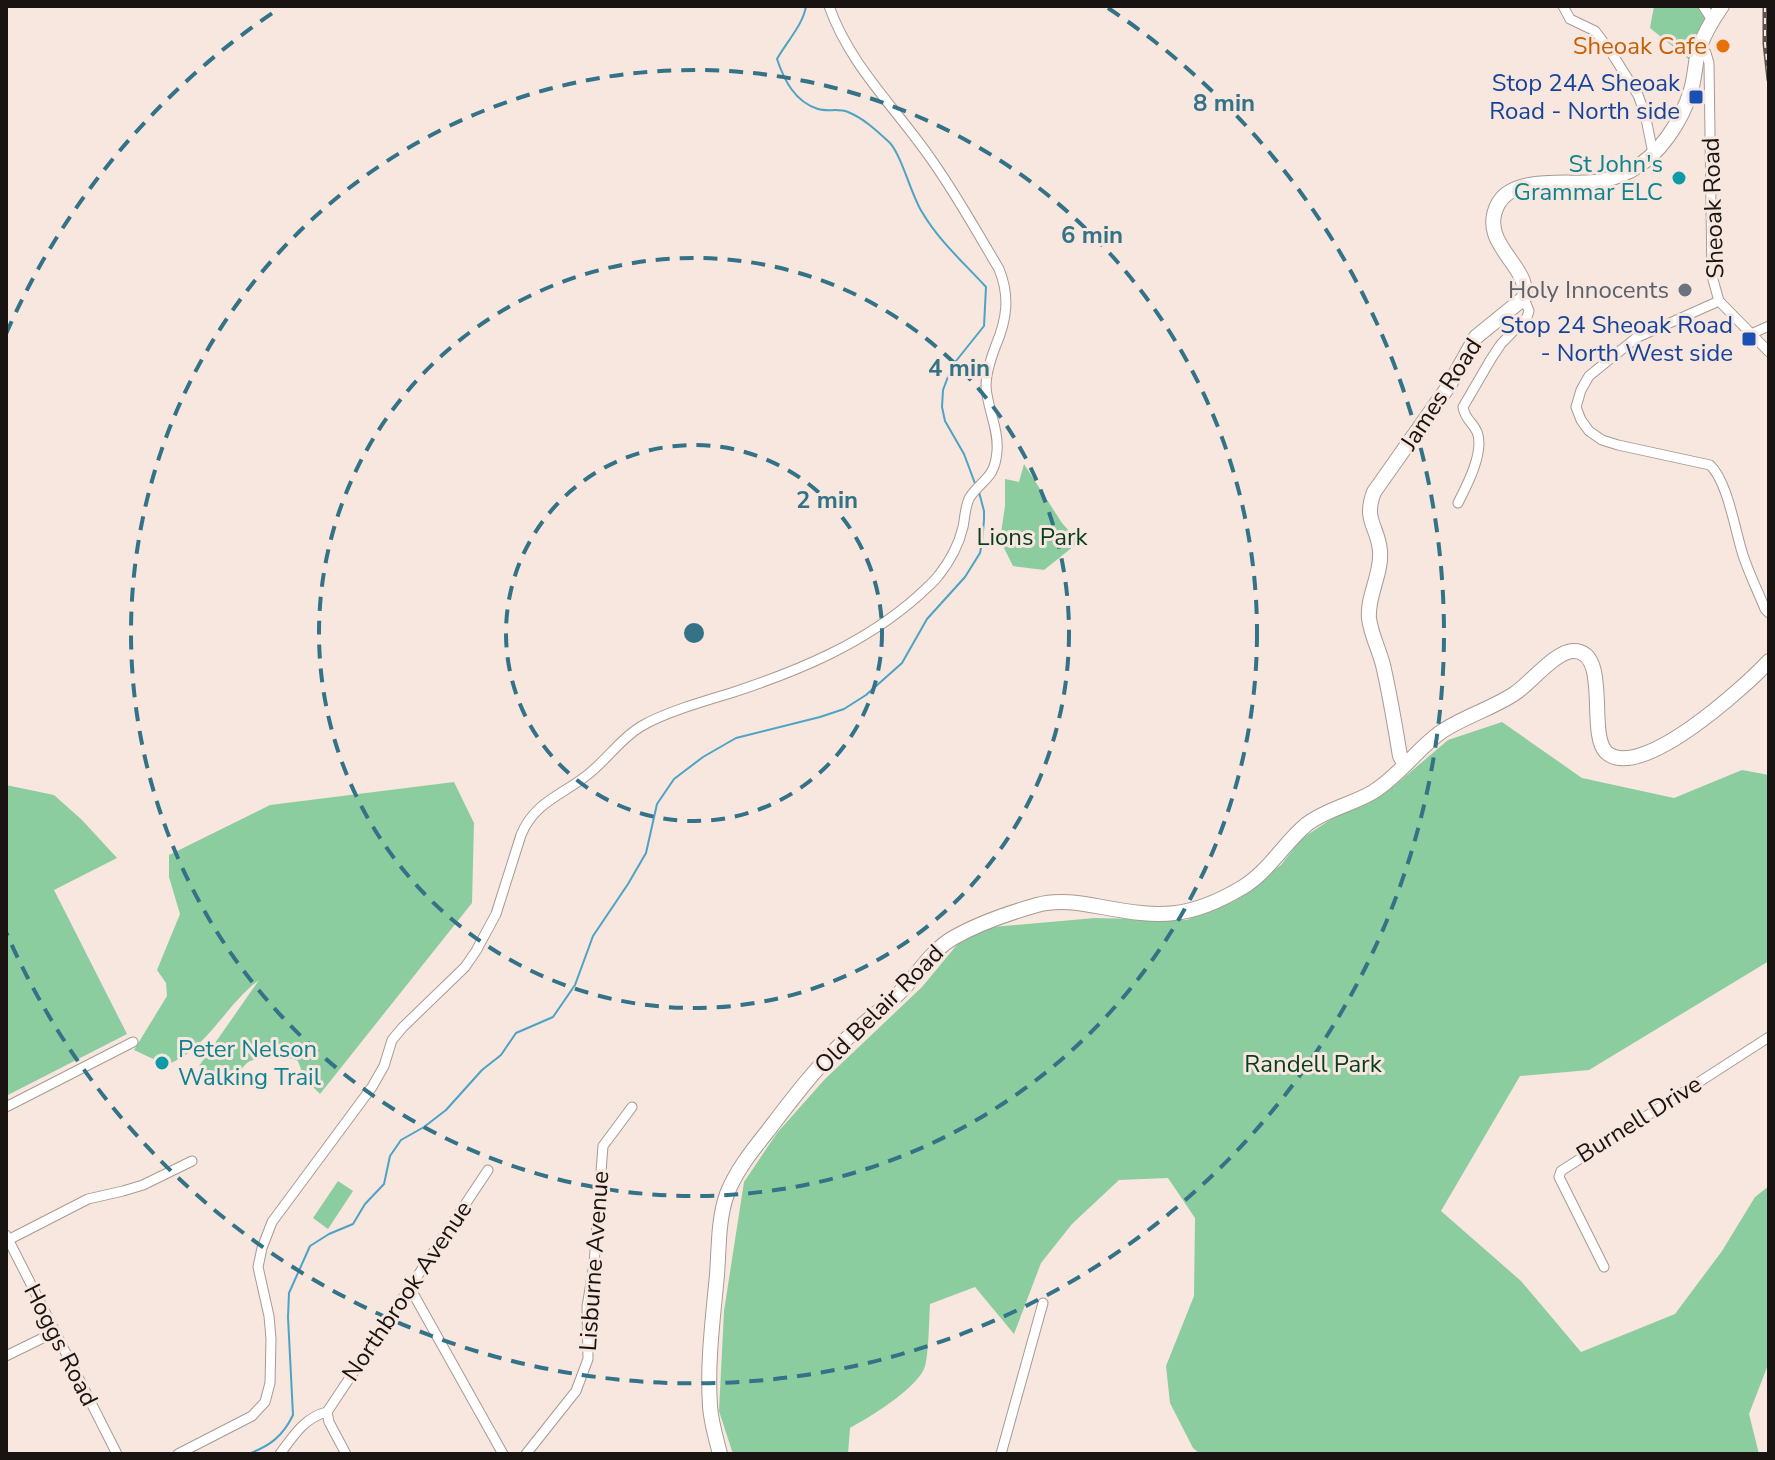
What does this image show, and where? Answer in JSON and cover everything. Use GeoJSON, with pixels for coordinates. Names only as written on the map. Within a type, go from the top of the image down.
{"type":"FeatureCollection","features":[{"type":"Feature","properties":{"kind":"main road"},"geometry":{"type":"LineString","coordinates":[[1524,298],[1524,282],[1506,256],[1494,228],[1498,204],[1505,195],[1518,188],[1536,184],[1600,181],[1648,160],[1685,108],[1699,48],[1722,6]]}},
{"type":"Feature","properties":{"kind":"main road","name":"James Road"},"geometry":{"type":"LineString","coordinates":[[1405,765],[1400,756],[1369,615],[1380,551],[1370,520],[1369,505],[1378,484],[1395,465],[1448,387],[1476,337],[1524,298]]}},
{"type":"Feature","properties":{"kind":"main road","name":"Old Belair Road"},"geometry":{"type":"LineString","coordinates":[[720,1454],[710,1406],[710,1363],[722,1213],[733,1179],[803,1085],[841,1044],[900,993],[934,952],[951,939],[986,922],[1042,903],[1081,903],[1138,914],[1164,915],[1195,910],[1213,903],[1259,876],[1307,824],[1371,793],[1441,732],[1517,692],[1557,657],[1572,651],[1587,657],[1595,673],[1601,744],[1613,757],[1629,758],[1653,750],[1700,722],[1769,661]]}},
{"type":"Feature","properties":{"kind":"street"},"geometry":{"type":"LineString","coordinates":[[178,1454],[252,1416],[265,1402],[270,1383],[271,1339],[258,1267],[272,1222],[372,1087],[384,1066],[392,1040],[465,967],[476,951],[496,914],[521,835],[535,811],[589,774],[641,726],[832,654],[890,619],[937,578],[951,559],[970,497],[986,481],[995,462],[997,443],[986,380],[1005,320],[1005,283],[933,160],[847,49],[829,6]]}},
{"type":"Feature","properties":{"kind":"street"},"geometry":{"type":"LineString","coordinates":[[1563,6],[1570,19],[1595,31],[1638,95],[1653,153]]}},
{"type":"Feature","properties":{"kind":"street"},"geometry":{"type":"LineString","coordinates":[[1703,6],[1712,20]]}},
{"type":"Feature","properties":{"kind":"street","name":"Sheoak Road"},"geometry":{"type":"LineString","coordinates":[[1699,48],[1706,53],[1709,63],[1712,276],[1719,301],[1769,352]]}},
{"type":"Feature","properties":{"kind":"street"},"geometry":{"type":"LineString","coordinates":[[1458,503],[1470,478],[1479,442],[1478,431],[1467,419],[1463,407],[1501,344],[1527,317],[1529,311],[1524,298]]}},
{"type":"Feature","properties":{"kind":"street"},"geometry":{"type":"LineString","coordinates":[[1719,301],[1636,338],[1589,376],[1576,407],[1589,431],[1602,440],[1710,465],[1716,470],[1745,560],[1769,613]]}},
{"type":"Feature","properties":{"kind":"street"},"geometry":{"type":"LineString","coordinates":[[1751,334],[1769,326]]}},
{"type":"Feature","properties":{"kind":"street","name":"Burnell Drive"},"geometry":{"type":"LineString","coordinates":[[1604,1267],[1559,1177],[1561,1171],[1769,1037]]}},
{"type":"Feature","properties":{"kind":"street"},"geometry":{"type":"LineString","coordinates":[[6,1107],[133,1042]]}},
{"type":"Feature","properties":{"kind":"street","name":"Lisburne Avenue"},"geometry":{"type":"LineString","coordinates":[[526,1454],[576,1391],[588,1359],[587,1307],[594,1264],[603,1146],[632,1107]]}},
{"type":"Feature","properties":{"kind":"street"},"geometry":{"type":"LineString","coordinates":[[7,1238],[88,1199],[143,1185],[192,1161]]}},
{"type":"Feature","properties":{"kind":"street","name":"Northbrook Avenue"},"geometry":{"type":"LineString","coordinates":[[327,1412],[488,1170]]}},
{"type":"Feature","properties":{"kind":"street","name":"Hoggs Road"},"geometry":{"type":"LineString","coordinates":[[7,1238],[117,1454]]}},
{"type":"Feature","properties":{"kind":"street"},"geometry":{"type":"LineString","coordinates":[[410,1288],[503,1454]]}},
{"type":"Feature","properties":{"kind":"street"},"geometry":{"type":"LineString","coordinates":[[1001,1454],[1043,1303]]}},
{"type":"Feature","properties":{"kind":"street"},"geometry":{"type":"LineString","coordinates":[[6,1356],[55,1332]]}},
{"type":"Feature","properties":{"kind":"street"},"geometry":{"type":"LineString","coordinates":[[280,1454],[312,1417],[327,1412],[346,1454]]}},
{"type":"Feature","properties":{"kind":"green space"},"geometry":{"type":"Polygon","coordinates":[[[1654,6],[1700,6],[1706,21],[1691,61],[1650,28],[1654,6]]]}},
{"type":"Feature","properties":{"kind":"green space","name":"Lions Park"},"geometry":{"type":"Polygon","coordinates":[[[1024,464],[1062,523],[1079,542],[1044,570],[1013,566],[1000,540],[1005,479],[1019,482],[1024,464]]]}},
{"type":"Feature","properties":{"kind":"green space","name":"Randell Park"},"geometry":{"type":"Polygon","coordinates":[[[1502,722],[1582,778],[1674,798],[1742,770],[1769,775],[1769,961],[1589,1070],[1520,1076],[1441,1211],[1521,1281],[1581,1352],[1675,1314],[1722,1251],[1755,1197],[1769,1186],[1769,1362],[1749,1414],[1759,1454],[1200,1454],[1193,1448],[1170,1403],[1166,1366],[1194,1296],[1195,1218],[1168,1178],[1119,1180],[1072,1224],[1041,1263],[1014,1334],[975,1287],[930,1304],[928,1350],[923,1371],[900,1396],[850,1428],[848,1454],[733,1454],[719,1411],[724,1311],[744,1182],[777,1133],[825,1079],[922,987],[970,929],[1095,918],[1187,920],[1238,896],[1281,865],[1301,839],[1336,816],[1394,786],[1448,740],[1502,722]]]}},
{"type":"Feature","properties":{"kind":"green space"},"geometry":{"type":"Polygon","coordinates":[[[454,782],[474,823],[472,903],[320,1094],[304,1078],[298,1061],[293,1059],[272,1057],[252,1060],[231,1085],[199,1066],[259,980],[193,1049],[180,1058],[166,1065],[134,1050],[167,996],[166,983],[157,970],[180,914],[169,877],[169,855],[270,805],[454,782]]]}},
{"type":"Feature","properties":{"kind":"green space"},"geometry":{"type":"Polygon","coordinates":[[[6,785],[54,795],[117,858],[54,890],[127,1034],[6,1096],[6,785]]]}},
{"type":"Feature","properties":{"kind":"green space"},"geometry":{"type":"Polygon","coordinates":[[[338,1181],[353,1191],[328,1229],[313,1218],[338,1181]]]}},
{"type":"Feature","properties":{"kind":"waterway"},"geometry":{"type":"LineString","coordinates":[[806,6],[798,26],[777,59],[787,82],[797,96],[810,106],[848,112],[888,141],[929,223],[986,287],[984,326],[952,366],[943,390],[942,407],[945,421],[964,454],[976,486]]}},
{"type":"Feature","properties":{"kind":"waterway"},"geometry":{"type":"LineString","coordinates":[[248,1454],[275,1439],[293,1415],[289,1293],[310,1246],[353,1224],[365,1204],[384,1184],[390,1156],[401,1140],[446,1110],[482,1070],[501,1055],[516,1033],[553,1017],[575,985],[593,936],[646,853],[657,804],[674,779],[736,738],[844,709],[866,695],[902,663],[927,619],[965,577],[980,553],[984,511],[979,492]]}},
{"type":"Feature","properties":{"kind":"railway"},"geometry":{"type":"LineString","coordinates":[[1765,6],[1769,80]]}},
{"type":"Feature","properties":{"kind":"place","name":"Sheoak Cafe"},"geometry":{"type":"Point","coordinates":[1723,46]}},
{"type":"Feature","properties":{"kind":"place","name":"Stop 24A Sheoak Road - North side"},"geometry":{"type":"Point","coordinates":[1696,97]}},
{"type":"Feature","properties":{"kind":"place","name":"St John's Grammar ELC"},"geometry":{"type":"Point","coordinates":[1679,178]}},
{"type":"Feature","properties":{"kind":"place","name":"Holy Innocents"},"geometry":{"type":"Point","coordinates":[1685,290]}},
{"type":"Feature","properties":{"kind":"place","name":"Stop 24 Sheoak Road - North West side"},"geometry":{"type":"Point","coordinates":[1749,339]}},
{"type":"Feature","properties":{"kind":"place","name":"Peter Nelson Walking Trail"},"geometry":{"type":"Point","coordinates":[162,1063]}}]}
